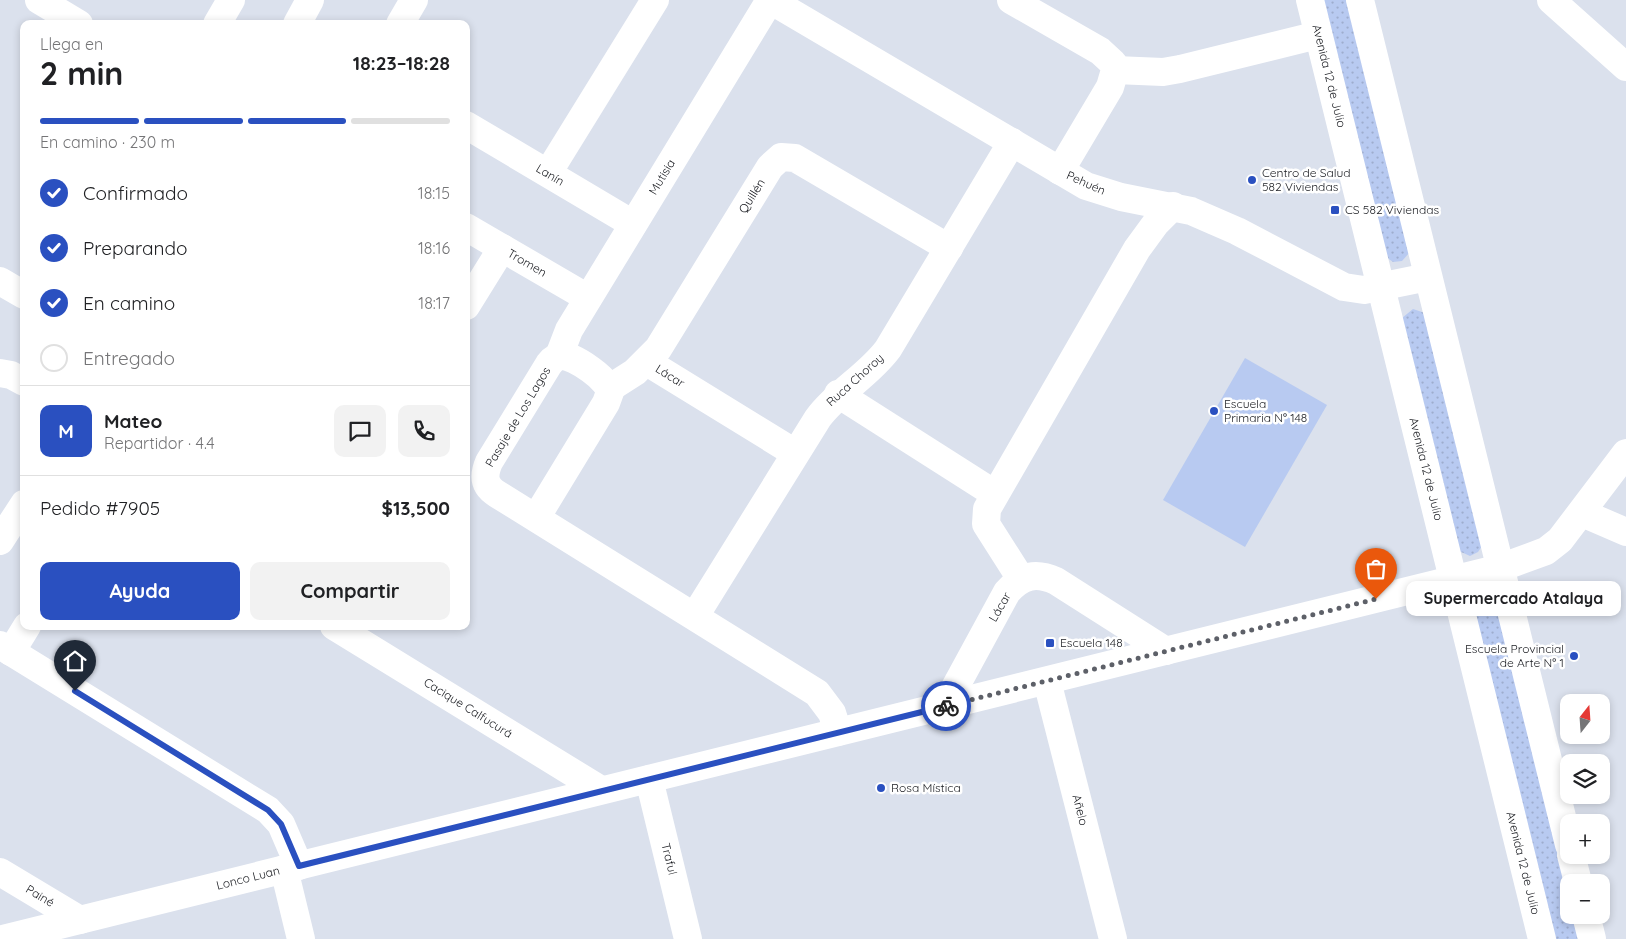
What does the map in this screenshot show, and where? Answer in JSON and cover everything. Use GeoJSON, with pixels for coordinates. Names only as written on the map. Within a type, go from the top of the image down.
{"type":"FeatureCollection","features":[{"type":"Feature","properties":{"kind":"street"},"geometry":{"type":"LineString","coordinates":[[39,0],[72,20]]}},
{"type":"Feature","properties":{"kind":"street"},"geometry":{"type":"LineString","coordinates":[[219,20],[231,0]]}},
{"type":"Feature","properties":{"kind":"street"},"geometry":{"type":"LineString","coordinates":[[299,20],[310,0]]}},
{"type":"Feature","properties":{"kind":"street"},"geometry":{"type":"LineString","coordinates":[[402,20],[414,0]]}},
{"type":"Feature","properties":{"kind":"street"},"geometry":{"type":"LineString","coordinates":[[548,174],[655,0]]}},
{"type":"Feature","properties":{"kind":"street","name":"Pehuén"},"geometry":{"type":"LineString","coordinates":[[770,0],[1086,186],[1104,192],[1192,211],[1237,231],[1344,287],[1364,290],[1381,288],[1428,277]]}},
{"type":"Feature","properties":{"kind":"street","name":"Mutisia"},"geometry":{"type":"LineString","coordinates":[[559,356],[565,336],[770,0]]}},
{"type":"Feature","properties":{"kind":"street"},"geometry":{"type":"LineString","coordinates":[[1011,0],[1100,51],[1113,62],[1115,70],[1110,87],[1060,171]]}},
{"type":"Feature","properties":{"kind":"street","name":"Avenida 12 de Julio"},"geometry":{"type":"LineString","coordinates":[[1310,0],[1542,939]]}},
{"type":"Feature","properties":{"kind":"street"},"geometry":{"type":"LineString","coordinates":[[1551,0],[1626,67]]}},
{"type":"Feature","properties":{"kind":"street"},"geometry":{"type":"LineString","coordinates":[[1363,3],[1428,277],[1561,814]]}},
{"type":"Feature","properties":{"kind":"street"},"geometry":{"type":"LineString","coordinates":[[1115,70],[1164,72],[1318,35]]}},
{"type":"Feature","properties":{"kind":"street","name":"Lanín"},"geometry":{"type":"LineString","coordinates":[[470,127],[633,224]]}},
{"type":"Feature","properties":{"kind":"street","name":"Ruca Choroy"},"geometry":{"type":"LineString","coordinates":[[695,616],[818,418],[838,394],[884,355],[1012,142]]}},
{"type":"Feature","properties":{"kind":"street","name":"Quillén"},"geometry":{"type":"LineString","coordinates":[[610,388],[647,362],[658,349],[770,167],[781,157],[795,158],[949,248]]}},
{"type":"Feature","properties":{"kind":"street"},"geometry":{"type":"LineString","coordinates":[[1166,651],[1056,581],[1039,575],[1021,579],[986,524],[987,509],[994,494],[1137,249],[1156,222],[1173,206]]}},
{"type":"Feature","properties":{"kind":"street","name":"Tromen"},"geometry":{"type":"LineString","coordinates":[[470,229],[588,298]]}},
{"type":"Feature","properties":{"kind":"street"},"geometry":{"type":"LineString","coordinates":[[470,300],[502,248]]}},
{"type":"Feature","properties":{"kind":"street","name":"Pasaje de Los Lagos"},"geometry":{"type":"LineString","coordinates":[[476,478],[485,475],[489,462],[549,364],[559,356],[572,358],[604,379],[610,388]]}},
{"type":"Feature","properties":{"kind":"street","name":"Lácar"},"geometry":{"type":"LineString","coordinates":[[647,362],[795,454]]}},
{"type":"Feature","properties":{"kind":"street"},"geometry":{"type":"LineString","coordinates":[[0,373],[12,375],[20,380]]}},
{"type":"Feature","properties":{"kind":"street"},"geometry":{"type":"LineString","coordinates":[[536,518],[606,403],[610,388]]}},
{"type":"Feature","properties":{"kind":"street"},"geometry":{"type":"LineString","coordinates":[[838,394],[994,494]]}},
{"type":"Feature","properties":{"kind":"street","name":"Lonco Luan"},"geometry":{"type":"LineString","coordinates":[[3,939],[1500,568],[1546,551],[1566,533],[1626,453]]}},
{"type":"Feature","properties":{"kind":"street","name":"Pasaje de Los Lagos"},"geometry":{"type":"LineString","coordinates":[[476,478],[492,491],[817,693],[832,713],[838,732]]}},
{"type":"Feature","properties":{"kind":"street"},"geometry":{"type":"LineString","coordinates":[[0,541],[20,510]]}},
{"type":"Feature","properties":{"kind":"street"},"geometry":{"type":"LineString","coordinates":[[1582,513],[1626,532]]}},
{"type":"Feature","properties":{"kind":"street","name":"Lácar"},"geometry":{"type":"LineString","coordinates":[[945,706],[1007,592],[1021,579]]}},
{"type":"Feature","properties":{"kind":"street"},"geometry":{"type":"LineString","coordinates":[[23,630],[6,648],[268,810],[281,824],[291,868],[301,939]]}},
{"type":"Feature","properties":{"kind":"street","name":"Cacique Calfucurá"},"geometry":{"type":"LineString","coordinates":[[341,630],[602,790]]}},
{"type":"Feature","properties":{"kind":"street","name":"Añelo"},"geometry":{"type":"LineString","coordinates":[[1047,680],[1113,939]]}},
{"type":"Feature","properties":{"kind":"street","name":"Traful"},"geometry":{"type":"LineString","coordinates":[[649,779],[688,939]]}},
{"type":"Feature","properties":{"kind":"street","name":"Painé"},"geometry":{"type":"LineString","coordinates":[[0,872],[80,920]]}},
{"type":"Feature","properties":{"kind":"street"},"geometry":{"type":"LineString","coordinates":[[1588,924],[1592,939]]}},
{"type":"Feature","properties":{"kind":"shaded area"},"geometry":{"type":"Polygon","coordinates":[[[1321,0],[1348,0],[1410,252],[1402,261],[1393,262],[1386,257],[1321,0]]]}},
{"type":"Feature","properties":{"kind":"shaded area"},"geometry":{"type":"Polygon","coordinates":[[[1413,309],[1425,313],[1482,546],[1478,552],[1470,556],[1459,551],[1402,318],[1413,309]]]}},
{"type":"Feature","properties":{"kind":"shaded area"},"geometry":{"type":"Polygon","coordinates":[[[1245,358],[1327,405],[1245,547],[1163,500],[1245,358]]]}},
{"type":"Feature","properties":{"kind":"shaded area"},"geometry":{"type":"Polygon","coordinates":[[[1483,594],[1496,599],[1560,853],[1560,864],[1563,864],[1565,874],[1560,874],[1560,924],[1577,924],[1581,939],[1553,939],[1473,603],[1483,594]]]}},
{"type":"Feature","properties":{"kind":"way so far"},"geometry":{"type":"LineString","coordinates":[[946,706],[1376,599]]}},
{"type":"Feature","properties":{"kind":"place","name":"Centro de Salud 582 Viviendas"},"geometry":{"type":"Point","coordinates":[1252,180]}},
{"type":"Feature","properties":{"kind":"place","name":"CS 582 Viviendas"},"geometry":{"type":"Point","coordinates":[1335,210]}},
{"type":"Feature","properties":{"kind":"place","name":"Escuela Primaria N° 148"},"geometry":{"type":"Point","coordinates":[1214,411]}},
{"type":"Feature","properties":{"kind":"place","name":"Supermercado Atalaya"},"geometry":{"type":"Point","coordinates":[1376,599]}},
{"type":"Feature","properties":{"kind":"place","name":"Escuela 148"},"geometry":{"type":"Point","coordinates":[1050,643]}},
{"type":"Feature","properties":{"kind":"place","name":"Escuela Provincial de Arte N° 1"},"geometry":{"type":"Point","coordinates":[1574,656]}},
{"type":"Feature","properties":{"kind":"place","name":"Rosa Mística"},"geometry":{"type":"Point","coordinates":[881,788]}},
{"type":"Feature","properties":{"kind":"route"},"geometry":{"type":"LineString","coordinates":[[75,691],[268,810],[281,824],[299,866],[946,706]]}}]}
